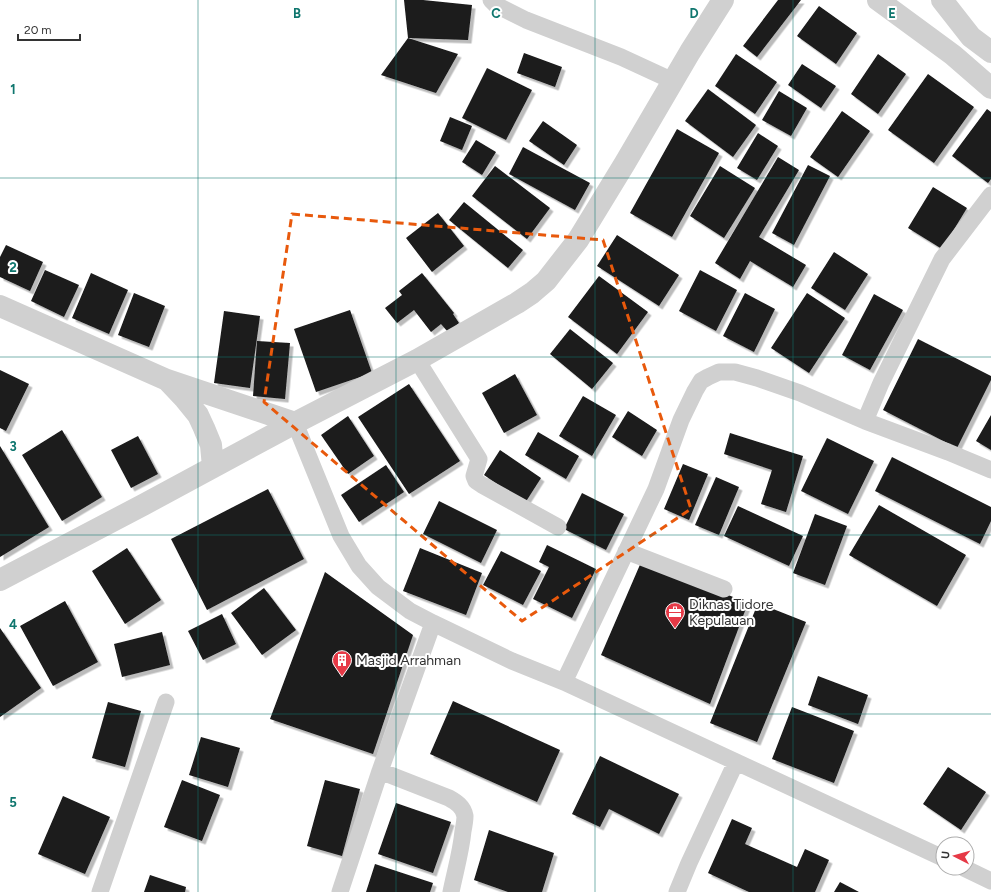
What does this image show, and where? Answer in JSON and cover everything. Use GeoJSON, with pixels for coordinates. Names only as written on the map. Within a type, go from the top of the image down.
{"type":"FeatureCollection","features":[{"type":"Feature","properties":{"kind":"street"},"geometry":{"type":"LineString","coordinates":[[491,0],[496,5],[526,20],[621,57],[673,81]]}},
{"type":"Feature","properties":{"kind":"street"},"geometry":{"type":"LineString","coordinates":[[0,580],[295,423],[417,360],[532,293],[546,281],[578,240],[723,0]]}},
{"type":"Feature","properties":{"kind":"street"},"geometry":{"type":"LineString","coordinates":[[878,0],[953,55],[991,88]]}},
{"type":"Feature","properties":{"kind":"street"},"geometry":{"type":"LineString","coordinates":[[942,0],[971,37],[991,52]]}},
{"type":"Feature","properties":{"kind":"street"},"geometry":{"type":"LineString","coordinates":[[953,55],[971,37]]}},
{"type":"Feature","properties":{"kind":"street"},"geometry":{"type":"LineString","coordinates":[[865,421],[881,383],[942,259],[991,195]]}},
{"type":"Feature","properties":{"kind":"street"},"geometry":{"type":"LineString","coordinates":[[0,306],[167,380],[295,423],[341,536],[359,566],[378,587],[410,611],[512,661],[564,682],[830,804],[935,854]]}},
{"type":"Feature","properties":{"kind":"street"},"geometry":{"type":"LineString","coordinates":[[417,360],[479,459],[474,476],[476,481],[558,527]]}},
{"type":"Feature","properties":{"kind":"street"},"geometry":{"type":"LineString","coordinates":[[564,682],[656,489],[686,408],[701,381],[708,377],[719,372],[735,372],[757,378],[800,393],[865,421],[991,470]]}},
{"type":"Feature","properties":{"kind":"street"},"geometry":{"type":"LineString","coordinates":[[167,380],[198,415],[211,445],[213,467]]}},
{"type":"Feature","properties":{"kind":"street"},"geometry":{"type":"LineString","coordinates":[[626,551],[724,589]]}},
{"type":"Feature","properties":{"kind":"street"},"geometry":{"type":"LineString","coordinates":[[340,892],[380,771],[433,623]]}},
{"type":"Feature","properties":{"kind":"street"},"geometry":{"type":"LineString","coordinates":[[100,892],[166,702]]}},
{"type":"Feature","properties":{"kind":"street"},"geometry":{"type":"LineString","coordinates":[[677,892],[736,762]]}},
{"type":"Feature","properties":{"kind":"street"},"geometry":{"type":"LineString","coordinates":[[380,771],[449,798],[461,806],[465,815],[464,826],[462,843],[451,892]]}},
{"type":"Feature","properties":{"kind":"street"},"geometry":{"type":"LineString","coordinates":[[975,873],[991,881]]}},
{"type":"Feature","properties":{"kind":"street"},"geometry":{"type":"LineString","coordinates":[[988,892],[991,886]]}},
{"type":"Feature","properties":{"kind":"highlighted area"},"geometry":{"type":"Polygon","coordinates":[[[292,214],[603,240],[691,509],[522,621],[264,402],[292,214]]]}},
{"type":"Feature","properties":{"kind":"building"},"geometry":{"type":"Polygon","coordinates":[[[404,0],[423,0],[472,5],[468,40],[408,38],[404,0]]]}},
{"type":"Feature","properties":{"kind":"building"},"geometry":{"type":"Polygon","coordinates":[[[778,0],[801,0],[757,57],[743,46],[778,0]]]}},
{"type":"Feature","properties":{"kind":"building"},"geometry":{"type":"Polygon","coordinates":[[[819,6],[857,33],[836,64],[797,36],[819,6]]]}},
{"type":"Feature","properties":{"kind":"building"},"geometry":{"type":"Polygon","coordinates":[[[408,38],[458,54],[436,93],[381,75],[408,38]]]}},
{"type":"Feature","properties":{"kind":"building"},"geometry":{"type":"Polygon","coordinates":[[[524,53],[562,67],[555,87],[517,73],[524,53]]]}},
{"type":"Feature","properties":{"kind":"building"},"geometry":{"type":"Polygon","coordinates":[[[736,54],[777,82],[755,114],[715,86],[736,54]]]}},
{"type":"Feature","properties":{"kind":"building"},"geometry":{"type":"Polygon","coordinates":[[[878,54],[906,74],[878,114],[851,94],[878,54]]]}},
{"type":"Feature","properties":{"kind":"building"},"geometry":{"type":"Polygon","coordinates":[[[802,64],[836,86],[821,108],[788,85],[802,64]]]}},
{"type":"Feature","properties":{"kind":"building"},"geometry":{"type":"Polygon","coordinates":[[[487,68],[532,90],[506,140],[462,118],[487,68]]]}},
{"type":"Feature","properties":{"kind":"building"},"geometry":{"type":"Polygon","coordinates":[[[928,74],[974,107],[934,163],[888,130],[928,74]]]}},
{"type":"Feature","properties":{"kind":"building"},"geometry":{"type":"Polygon","coordinates":[[[708,89],[756,125],[733,157],[685,121],[708,89]]]}},
{"type":"Feature","properties":{"kind":"building"},"geometry":{"type":"Polygon","coordinates":[[[779,91],[807,108],[791,136],[762,120],[779,91]]]}},
{"type":"Feature","properties":{"kind":"building"},"geometry":{"type":"Polygon","coordinates":[[[987,109],[991,112],[991,179],[988,183],[952,156],[987,109]]]}},
{"type":"Feature","properties":{"kind":"building"},"geometry":{"type":"Polygon","coordinates":[[[842,111],[870,131],[838,177],[810,157],[842,111]]]}},
{"type":"Feature","properties":{"kind":"building"},"geometry":{"type":"Polygon","coordinates":[[[450,117],[472,126],[462,150],[440,141],[450,117]]]}},
{"type":"Feature","properties":{"kind":"building"},"geometry":{"type":"Polygon","coordinates":[[[543,121],[577,145],[564,165],[529,141],[543,121]]]}},
{"type":"Feature","properties":{"kind":"building"},"geometry":{"type":"Polygon","coordinates":[[[677,129],[719,153],[672,237],[630,213],[677,129]]]}},
{"type":"Feature","properties":{"kind":"building"},"geometry":{"type":"Polygon","coordinates":[[[758,133],[778,146],[757,180],[737,168],[758,133]]]}},
{"type":"Feature","properties":{"kind":"building"},"geometry":{"type":"Polygon","coordinates":[[[476,140],[496,152],[482,175],[462,162],[476,140]]]}},
{"type":"Feature","properties":{"kind":"building"},"geometry":{"type":"Polygon","coordinates":[[[523,147],[590,183],[575,210],[509,174],[523,147]]]}},
{"type":"Feature","properties":{"kind":"building"},"geometry":{"type":"Polygon","coordinates":[[[778,157],[799,170],[759,237],[806,265],[793,287],[750,261],[740,279],[715,263],[778,157]]]}},
{"type":"Feature","properties":{"kind":"building"},"geometry":{"type":"Polygon","coordinates":[[[808,165],[830,176],[794,245],[772,233],[808,165]]]}},
{"type":"Feature","properties":{"kind":"building"},"geometry":{"type":"Polygon","coordinates":[[[495,166],[550,208],[527,239],[472,196],[495,166]]]}},
{"type":"Feature","properties":{"kind":"building"},"geometry":{"type":"Polygon","coordinates":[[[720,166],[755,188],[724,238],[690,216],[720,166]]]}},
{"type":"Feature","properties":{"kind":"building"},"geometry":{"type":"Polygon","coordinates":[[[933,187],[967,208],[942,249],[908,228],[933,187]]]}},
{"type":"Feature","properties":{"kind":"building"},"geometry":{"type":"Polygon","coordinates":[[[464,202],[523,250],[508,268],[449,220],[464,202]]]}},
{"type":"Feature","properties":{"kind":"building"},"geometry":{"type":"Polygon","coordinates":[[[438,213],[464,246],[432,272],[406,238],[438,213]]]}},
{"type":"Feature","properties":{"kind":"building"},"geometry":{"type":"Polygon","coordinates":[[[617,235],[679,275],[659,306],[597,266],[617,235]]]}},
{"type":"Feature","properties":{"kind":"building"},"geometry":{"type":"Polygon","coordinates":[[[6,245],[43,262],[30,291],[0,277],[0,257],[6,245]]]}},
{"type":"Feature","properties":{"kind":"building"},"geometry":{"type":"Polygon","coordinates":[[[834,252],[868,274],[845,310],[811,288],[834,252]]]}},
{"type":"Feature","properties":{"kind":"building"},"geometry":{"type":"Polygon","coordinates":[[[45,270],[79,285],[64,317],[31,301],[45,270]]]}},
{"type":"Feature","properties":{"kind":"building"},"geometry":{"type":"Polygon","coordinates":[[[700,270],[737,290],[716,331],[679,311],[700,270]]]}},
{"type":"Feature","properties":{"kind":"building"},"geometry":{"type":"Polygon","coordinates":[[[91,273],[128,290],[109,334],[72,318],[91,273]]]}},
{"type":"Feature","properties":{"kind":"building"},"geometry":{"type":"Polygon","coordinates":[[[422,273],[454,313],[453,314],[459,323],[448,332],[441,324],[431,332],[414,310],[397,323],[385,308],[402,295],[399,291],[422,273]]]}},
{"type":"Feature","properties":{"kind":"building"},"geometry":{"type":"Polygon","coordinates":[[[599,276],[648,312],[617,354],[568,317],[599,276]]]}},
{"type":"Feature","properties":{"kind":"building"},"geometry":{"type":"Polygon","coordinates":[[[134,293],[165,306],[149,347],[118,335],[134,293]]]}},
{"type":"Feature","properties":{"kind":"building"},"geometry":{"type":"Polygon","coordinates":[[[745,293],[775,309],[754,352],[723,336],[745,293]]]}},
{"type":"Feature","properties":{"kind":"building"},"geometry":{"type":"Polygon","coordinates":[[[807,293],[845,318],[809,373],[771,348],[807,293]]]}},
{"type":"Feature","properties":{"kind":"building"},"geometry":{"type":"Polygon","coordinates":[[[874,294],[903,310],[870,370],[842,355],[874,294]]]}},
{"type":"Feature","properties":{"kind":"building"},"geometry":{"type":"Polygon","coordinates":[[[350,310],[372,373],[316,392],[294,329],[350,310]]]}},
{"type":"Feature","properties":{"kind":"building"},"geometry":{"type":"Polygon","coordinates":[[[224,311],[260,316],[250,388],[214,383],[224,311]]]}},
{"type":"Feature","properties":{"kind":"building"},"geometry":{"type":"Polygon","coordinates":[[[570,329],[613,363],[592,389],[550,354],[570,329]]]}},
{"type":"Feature","properties":{"kind":"building"},"geometry":{"type":"Polygon","coordinates":[[[918,339],[991,376],[991,380],[957,448],[883,410],[918,339]]]}},
{"type":"Feature","properties":{"kind":"building"},"geometry":{"type":"Polygon","coordinates":[[[257,341],[290,343],[285,399],[253,396],[257,341]]]}},
{"type":"Feature","properties":{"kind":"building"},"geometry":{"type":"Polygon","coordinates":[[[0,370],[29,384],[6,431],[0,428],[0,370]]]}},
{"type":"Feature","properties":{"kind":"building"},"geometry":{"type":"Polygon","coordinates":[[[515,374],[537,415],[504,433],[482,393],[515,374]]]}},
{"type":"Feature","properties":{"kind":"building"},"geometry":{"type":"Polygon","coordinates":[[[409,384],[460,461],[409,494],[358,417],[409,384]]]}},
{"type":"Feature","properties":{"kind":"building"},"geometry":{"type":"Polygon","coordinates":[[[583,396],[616,415],[592,456],[559,436],[583,396]]]}},
{"type":"Feature","properties":{"kind":"building"},"geometry":{"type":"Polygon","coordinates":[[[628,411],[657,430],[642,456],[612,437],[628,411]]]}},
{"type":"Feature","properties":{"kind":"building"},"geometry":{"type":"Polygon","coordinates":[[[991,415],[991,450],[976,441],[991,415]]]}},
{"type":"Feature","properties":{"kind":"building"},"geometry":{"type":"Polygon","coordinates":[[[348,416],[374,456],[348,474],[321,435],[348,416]]]}},
{"type":"Feature","properties":{"kind":"building"},"geometry":{"type":"Polygon","coordinates":[[[62,430],[102,497],[62,521],[22,455],[62,430]]]}},
{"type":"Feature","properties":{"kind":"building"},"geometry":{"type":"Polygon","coordinates":[[[538,432],[579,456],[566,479],[525,455],[538,432]]]}},
{"type":"Feature","properties":{"kind":"building"},"geometry":{"type":"Polygon","coordinates":[[[730,433],[803,456],[786,512],[761,504],[772,470],[724,454],[730,433]]]}},
{"type":"Feature","properties":{"kind":"building"},"geometry":{"type":"Polygon","coordinates":[[[138,436],[158,474],[131,488],[111,450],[138,436]]]}},
{"type":"Feature","properties":{"kind":"building"},"geometry":{"type":"Polygon","coordinates":[[[827,438],[874,461],[848,514],[801,491],[827,438]]]}},
{"type":"Feature","properties":{"kind":"building"},"geometry":{"type":"Polygon","coordinates":[[[0,446],[49,527],[0,557],[0,446]]]}},
{"type":"Feature","properties":{"kind":"building"},"geometry":{"type":"Polygon","coordinates":[[[500,450],[541,478],[525,503],[484,475],[500,450]]]}},
{"type":"Feature","properties":{"kind":"building"},"geometry":{"type":"Polygon","coordinates":[[[892,457],[991,507],[991,521],[980,544],[875,491],[892,457]]]}},
{"type":"Feature","properties":{"kind":"building"},"geometry":{"type":"Polygon","coordinates":[[[683,464],[708,474],[689,520],[664,509],[683,464]]]}},
{"type":"Feature","properties":{"kind":"building"},"geometry":{"type":"Polygon","coordinates":[[[386,465],[404,492],[359,522],[341,495],[386,465]]]}},
{"type":"Feature","properties":{"kind":"building"},"geometry":{"type":"Polygon","coordinates":[[[716,477],[739,487],[719,535],[695,525],[716,477]]]}},
{"type":"Feature","properties":{"kind":"building"},"geometry":{"type":"Polygon","coordinates":[[[268,489],[304,559],[207,610],[171,539],[268,489]]]}},
{"type":"Feature","properties":{"kind":"building"},"geometry":{"type":"Polygon","coordinates":[[[582,493],[624,514],[606,550],[564,529],[582,493]]]}},
{"type":"Feature","properties":{"kind":"building"},"geometry":{"type":"Polygon","coordinates":[[[439,501],[497,530],[481,563],[423,534],[439,501]]]}},
{"type":"Feature","properties":{"kind":"building"},"geometry":{"type":"Polygon","coordinates":[[[879,505],[966,555],[937,606],[849,555],[879,505]]]}},
{"type":"Feature","properties":{"kind":"building"},"geometry":{"type":"Polygon","coordinates":[[[738,506],[803,536],[789,566],[724,536],[738,506]]]}},
{"type":"Feature","properties":{"kind":"building"},"geometry":{"type":"Polygon","coordinates":[[[815,514],[847,526],[825,585],[793,573],[815,514]]]}},
{"type":"Feature","properties":{"kind":"building"},"geometry":{"type":"Polygon","coordinates":[[[547,545],[596,569],[572,618],[533,599],[549,567],[539,562],[547,545]]]}},
{"type":"Feature","properties":{"kind":"building"},"geometry":{"type":"Polygon","coordinates":[[[127,548],[161,600],[125,624],[92,571],[127,548]]]}},
{"type":"Feature","properties":{"kind":"building"},"geometry":{"type":"Polygon","coordinates":[[[420,548],[482,573],[466,615],[403,591],[420,548]]]}},
{"type":"Feature","properties":{"kind":"building"},"geometry":{"type":"Polygon","coordinates":[[[501,551],[541,571],[523,605],[483,585],[501,551]]]}},
{"type":"Feature","properties":{"kind":"building","name":"Diknas Tidore Kepulauan"},"geometry":{"type":"Polygon","coordinates":[[[642,560],[748,603],[710,704],[601,655],[642,560]]]}},
{"type":"Feature","properties":{"kind":"building","name":"Masjid Arrahman"},"geometry":{"type":"Polygon","coordinates":[[[325,572],[413,635],[373,754],[270,719],[325,572]]]}},
{"type":"Feature","properties":{"kind":"building"},"geometry":{"type":"Polygon","coordinates":[[[264,588],[296,630],[262,655],[231,613],[264,588]]]}},
{"type":"Feature","properties":{"kind":"building"},"geometry":{"type":"Polygon","coordinates":[[[65,601],[98,662],[53,686],[20,626],[65,601]]]}},
{"type":"Feature","properties":{"kind":"building"},"geometry":{"type":"Polygon","coordinates":[[[758,603],[806,622],[757,742],[710,723],[758,603]]]}},
{"type":"Feature","properties":{"kind":"building"},"geometry":{"type":"Polygon","coordinates":[[[222,614],[236,644],[203,660],[188,631],[222,614]]]}},
{"type":"Feature","properties":{"kind":"building"},"geometry":{"type":"Polygon","coordinates":[[[0,628],[41,688],[0,717],[0,628]]]}},
{"type":"Feature","properties":{"kind":"building"},"geometry":{"type":"Polygon","coordinates":[[[162,632],[170,665],[122,677],[114,644],[162,632]]]}},
{"type":"Feature","properties":{"kind":"building"},"geometry":{"type":"Polygon","coordinates":[[[818,676],[868,695],[858,724],[808,705],[818,676]]]}},
{"type":"Feature","properties":{"kind":"building"},"geometry":{"type":"Polygon","coordinates":[[[453,701],[560,750],[537,802],[430,754],[453,701]]]}},
{"type":"Feature","properties":{"kind":"building"},"geometry":{"type":"Polygon","coordinates":[[[108,702],[141,711],[125,767],[92,758],[108,702]]]}},
{"type":"Feature","properties":{"kind":"building"},"geometry":{"type":"Polygon","coordinates":[[[792,707],[854,731],[834,783],[772,759],[792,707]]]}},
{"type":"Feature","properties":{"kind":"building"},"geometry":{"type":"Polygon","coordinates":[[[201,737],[240,748],[228,787],[189,775],[201,737]]]}},
{"type":"Feature","properties":{"kind":"building"},"geometry":{"type":"Polygon","coordinates":[[[600,756],[679,794],[659,834],[609,809],[600,827],[572,814],[600,756]]]}},
{"type":"Feature","properties":{"kind":"building"},"geometry":{"type":"Polygon","coordinates":[[[948,767],[986,792],[961,830],[923,804],[948,767]]]}},
{"type":"Feature","properties":{"kind":"building"},"geometry":{"type":"Polygon","coordinates":[[[182,780],[220,795],[202,841],[164,827],[182,780]]]}},
{"type":"Feature","properties":{"kind":"building"},"geometry":{"type":"Polygon","coordinates":[[[325,780],[360,789],[342,856],[307,846],[325,780]]]}},
{"type":"Feature","properties":{"kind":"building"},"geometry":{"type":"Polygon","coordinates":[[[63,796],[110,817],[85,874],[38,854],[63,796]]]}},
{"type":"Feature","properties":{"kind":"building"},"geometry":{"type":"Polygon","coordinates":[[[396,803],[451,822],[433,873],[378,854],[396,803]]]}},
{"type":"Feature","properties":{"kind":"building"},"geometry":{"type":"Polygon","coordinates":[[[732,819],[752,828],[745,844],[797,867],[805,849],[829,860],[815,892],[749,892],[708,873],[732,819]]]}},
{"type":"Feature","properties":{"kind":"building"},"geometry":{"type":"Polygon","coordinates":[[[489,830],[554,853],[542,892],[508,892],[474,880],[489,830]]]}},
{"type":"Feature","properties":{"kind":"building"},"geometry":{"type":"Polygon","coordinates":[[[375,864],[433,883],[430,892],[366,892],[375,864]]]}},
{"type":"Feature","properties":{"kind":"building"},"geometry":{"type":"Polygon","coordinates":[[[150,875],[186,887],[185,892],[144,892],[150,875]]]}},
{"type":"Feature","properties":{"kind":"building"},"geometry":{"type":"Polygon","coordinates":[[[840,882],[859,892],[834,892],[840,882]]]}},
{"type":"Feature","properties":{"kind":"place","name":"Diknas Tidore Kepulauan"},"geometry":{"type":"Point","coordinates":[675,629]}},
{"type":"Feature","properties":{"kind":"place","name":"Masjid Arrahman"},"geometry":{"type":"Point","coordinates":[342,677]}}]}
